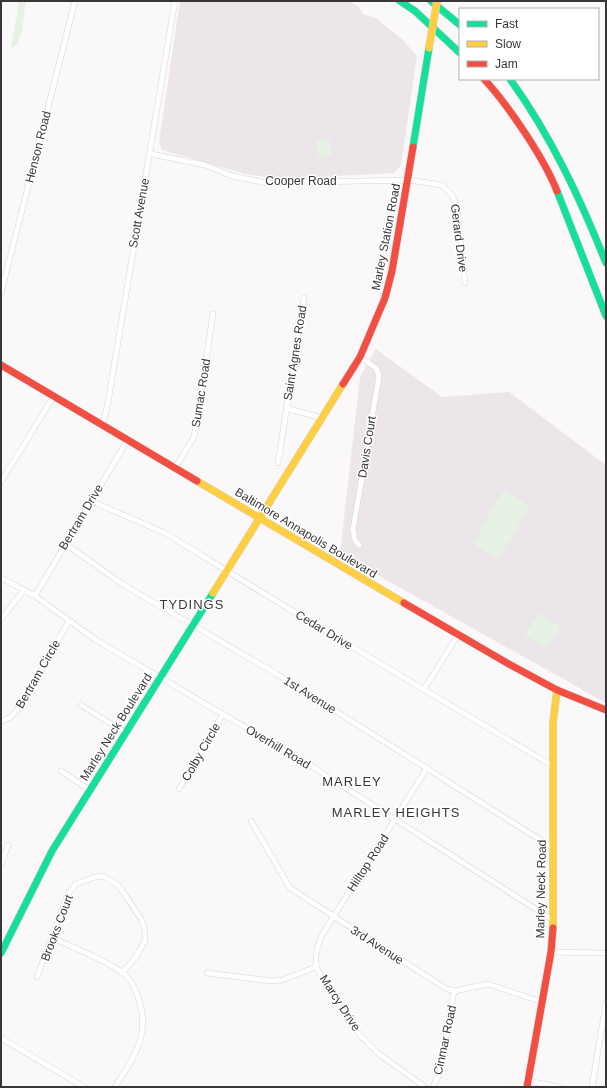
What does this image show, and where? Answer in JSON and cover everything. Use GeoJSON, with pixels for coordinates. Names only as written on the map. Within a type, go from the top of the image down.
{"type":"FeatureCollection","features":[{"type":"Feature","properties":{"kind":"main road"},"geometry":{"type":"LineString","coordinates":[[400,1],[415,11],[459,52]]}},
{"type":"Feature","properties":{"kind":"main road"},"geometry":{"type":"LineString","coordinates":[[431,1],[459,24]]}},
{"type":"Feature","properties":{"kind":"main road","name":"Marley Station Road"},"geometry":{"type":"LineString","coordinates":[[259,518],[360,357],[374,329],[385,298],[394,261],[437,1]]}},
{"type":"Feature","properties":{"kind":"main road"},"geometry":{"type":"LineString","coordinates":[[485,80],[495,91],[523,132],[552,179],[606,316]]}},
{"type":"Feature","properties":{"kind":"main road"},"geometry":{"type":"LineString","coordinates":[[511,80],[533,111],[556,149],[576,188],[606,263]]}},
{"type":"Feature","properties":{"kind":"main road","name":"Baltimore Annapolis Boulevard"},"geometry":{"type":"LineString","coordinates":[[1,365],[458,635],[557,690],[606,710]]}},
{"type":"Feature","properties":{"kind":"main road","name":"Marley Neck Boulevard"},"geometry":{"type":"LineString","coordinates":[[1,953],[42,870],[259,518]]}},
{"type":"Feature","properties":{"kind":"main road","name":"Marley Neck Road"},"geometry":{"type":"LineString","coordinates":[[528,1084],[551,952],[553,920],[553,766],[554,723],[557,690]]}},
{"type":"Feature","properties":{"kind":"street","name":"Henson Road"},"geometry":{"type":"LineString","coordinates":[[1,293],[75,1]]}},
{"type":"Feature","properties":{"kind":"street","name":"Scott Avenue"},"geometry":{"type":"LineString","coordinates":[[103,425],[110,394],[175,1]]}},
{"type":"Feature","properties":{"kind":"street","name":"Cooper Road"},"geometry":{"type":"LineString","coordinates":[[150,154],[205,165],[232,176],[266,183],[408,180]]}},
{"type":"Feature","properties":{"kind":"street","name":"Gerard Drive"},"geometry":{"type":"LineString","coordinates":[[408,180],[442,185],[452,195],[457,207],[465,283]]}},
{"type":"Feature","properties":{"kind":"street","name":"Saint Agnes Road"},"geometry":{"type":"LineString","coordinates":[[278,463],[304,298]]}},
{"type":"Feature","properties":{"kind":"street","name":"Sumac Road"},"geometry":{"type":"LineString","coordinates":[[175,468],[194,437],[213,314]]}},
{"type":"Feature","properties":{"kind":"street","name":"Davis Court"},"geometry":{"type":"LineString","coordinates":[[359,545],[353,530],[379,376],[376,368],[360,357]]}},
{"type":"Feature","properties":{"kind":"street"},"geometry":{"type":"LineString","coordinates":[[1,482],[53,397]]}},
{"type":"Feature","properties":{"kind":"street","name":"Saint Agnes Road"},"geometry":{"type":"LineString","coordinates":[[286,408],[322,418]]}},
{"type":"Feature","properties":{"kind":"street","name":"Bertram Drive"},"geometry":{"type":"LineString","coordinates":[[35,596],[128,439]]}},
{"type":"Feature","properties":{"kind":"street","name":"Cedar Drive"},"geometry":{"type":"LineString","coordinates":[[91,501],[165,533],[225,571],[553,766]]}},
{"type":"Feature","properties":{"kind":"street","name":"1st Avenue"},"geometry":{"type":"LineString","coordinates":[[66,544],[122,584],[277,674],[553,848]]}},
{"type":"Feature","properties":{"kind":"street","name":"Overhill Road"},"geometry":{"type":"LineString","coordinates":[[1,578],[35,596],[96,640],[308,764],[553,920]]}},
{"type":"Feature","properties":{"kind":"street"},"geometry":{"type":"LineString","coordinates":[[1,619],[24,590]]}},
{"type":"Feature","properties":{"kind":"street","name":"Bertram Circle"},"geometry":{"type":"LineString","coordinates":[[1,721],[11,717],[21,705],[69,621]]}},
{"type":"Feature","properties":{"kind":"street"},"geometry":{"type":"LineString","coordinates":[[424,689],[458,635]]}},
{"type":"Feature","properties":{"kind":"street"},"geometry":{"type":"LineString","coordinates":[[81,705],[126,733]]}},
{"type":"Feature","properties":{"kind":"street","name":"Colby Circle"},"geometry":{"type":"LineString","coordinates":[[179,789],[222,714]]}},
{"type":"Feature","properties":{"kind":"street","name":"Hilltop Road"},"geometry":{"type":"LineString","coordinates":[[333,917],[396,820],[427,768]]}},
{"type":"Feature","properties":{"kind":"street"},"geometry":{"type":"LineString","coordinates":[[61,771],[90,790]]}},
{"type":"Feature","properties":{"kind":"street","name":"3rd Avenue"},"geometry":{"type":"LineString","coordinates":[[251,822],[290,888],[333,917],[445,988],[454,992]]}},
{"type":"Feature","properties":{"kind":"street"},"geometry":{"type":"LineString","coordinates":[[1,866],[8,845]]}},
{"type":"Feature","properties":{"kind":"street","name":"Brooks Court"},"geometry":{"type":"LineString","coordinates":[[37,978],[68,894],[76,884],[95,877],[103,876],[117,884],[141,919],[145,930],[145,941],[135,958],[123,972]]}},
{"type":"Feature","properties":{"kind":"street","name":"Marcy Drive"},"geometry":{"type":"LineString","coordinates":[[333,917],[318,943],[316,951],[316,967],[348,1020],[360,1035],[380,1054],[425,1087]]}},
{"type":"Feature","properties":{"kind":"street"},"geometry":{"type":"LineString","coordinates":[[53,938],[123,972],[136,992],[142,1007],[144,1022],[139,1046],[115,1087]]}},
{"type":"Feature","properties":{"kind":"street"},"geometry":{"type":"LineString","coordinates":[[551,952],[606,953]]}},
{"type":"Feature","properties":{"kind":"street"},"geometry":{"type":"LineString","coordinates":[[207,973],[271,981],[282,980],[316,967]]}},
{"type":"Feature","properties":{"kind":"street"},"geometry":{"type":"LineString","coordinates":[[454,992],[488,984],[542,1002]]}},
{"type":"Feature","properties":{"kind":"street","name":"Cinmar Road"},"geometry":{"type":"LineString","coordinates":[[433,1087],[440,1072],[454,992]]}},
{"type":"Feature","properties":{"kind":"street"},"geometry":{"type":"LineString","coordinates":[[592,1087],[606,1003]]}},
{"type":"Feature","properties":{"kind":"street"},"geometry":{"type":"LineString","coordinates":[[1,1038],[84,1087]]}},
{"type":"Feature","properties":{"kind":"street"},"geometry":{"type":"LineString","coordinates":[[528,1084],[559,1087]]}},
{"type":"Feature","properties":{"kind":"shaded area"},"geometry":{"type":"Polygon","coordinates":[[[180,1],[348,1],[358,6],[363,14],[377,19],[403,40],[417,56],[401,165],[394,173],[280,179],[245,174],[162,150],[159,142],[180,1]]]}},
{"type":"Feature","properties":{"kind":"shaded area"},"geometry":{"type":"Polygon","coordinates":[[[376,349],[442,397],[509,392],[606,465],[606,703],[340,554],[360,377],[376,349]]]}},
{"type":"Feature","properties":{"kind":"green space"},"geometry":{"type":"Polygon","coordinates":[[[19,1],[26,1],[22,31],[17,45],[11,48],[19,1]]]}},
{"type":"Feature","properties":{"kind":"green space"},"geometry":{"type":"Polygon","coordinates":[[[329,139],[332,155],[319,157],[316,141],[329,139]]]}},
{"type":"Feature","properties":{"kind":"green space"},"geometry":{"type":"Polygon","coordinates":[[[504,490],[530,507],[498,559],[473,544],[482,530],[480,529],[504,490]]]}},
{"type":"Feature","properties":{"kind":"green space"},"geometry":{"type":"Polygon","coordinates":[[[539,613],[560,627],[549,645],[544,646],[525,635],[539,613]]]}},
{"type":"Feature","properties":{"kind":"traffic: fast"},"geometry":{"type":"LineString","coordinates":[[400,1],[415,11],[459,52]]}},
{"type":"Feature","properties":{"kind":"traffic: fast"},"geometry":{"type":"LineString","coordinates":[[431,1],[459,24]]}},
{"type":"Feature","properties":{"kind":"traffic: fast"},"geometry":{"type":"LineString","coordinates":[[413,147],[429,48]]}},
{"type":"Feature","properties":{"kind":"traffic: fast"},"geometry":{"type":"LineString","coordinates":[[511,80],[539,123],[564,168],[606,263]]}},
{"type":"Feature","properties":{"kind":"traffic: fast"},"geometry":{"type":"LineString","coordinates":[[557,191],[606,316]]}},
{"type":"Feature","properties":{"kind":"traffic: fast"},"geometry":{"type":"LineString","coordinates":[[1,953],[52,851],[213,593]]}},
{"type":"Feature","properties":{"kind":"traffic: slow"},"geometry":{"type":"LineString","coordinates":[[429,48],[437,1]]}},
{"type":"Feature","properties":{"kind":"traffic: slow"},"geometry":{"type":"LineString","coordinates":[[213,593],[343,384]]}},
{"type":"Feature","properties":{"kind":"traffic: slow"},"geometry":{"type":"LineString","coordinates":[[197,481],[404,603]]}},
{"type":"Feature","properties":{"kind":"traffic: slow"},"geometry":{"type":"LineString","coordinates":[[553,928],[553,723],[557,690]]}},
{"type":"Feature","properties":{"kind":"traffic: jam"},"geometry":{"type":"LineString","coordinates":[[485,80],[525,132],[557,191]]}},
{"type":"Feature","properties":{"kind":"traffic: jam"},"geometry":{"type":"LineString","coordinates":[[343,384],[360,357],[385,298],[392,271],[413,147]]}},
{"type":"Feature","properties":{"kind":"traffic: jam"},"geometry":{"type":"LineString","coordinates":[[1,365],[197,481]]}},
{"type":"Feature","properties":{"kind":"traffic: jam"},"geometry":{"type":"LineString","coordinates":[[404,603],[507,663],[557,690],[606,710]]}},
{"type":"Feature","properties":{"kind":"traffic: jam"},"geometry":{"type":"LineString","coordinates":[[527,1087],[551,952],[553,928]]}},
{"type":"Feature","properties":{"kind":"district","name":"TYDINGS"},"geometry":{"type":"Point","coordinates":[192,604]}},
{"type":"Feature","properties":{"kind":"district","name":"MARLEY"},"geometry":{"type":"Point","coordinates":[352,781]}},
{"type":"Feature","properties":{"kind":"district","name":"MARLEY HEIGHTS"},"geometry":{"type":"Point","coordinates":[396,812]}}]}
